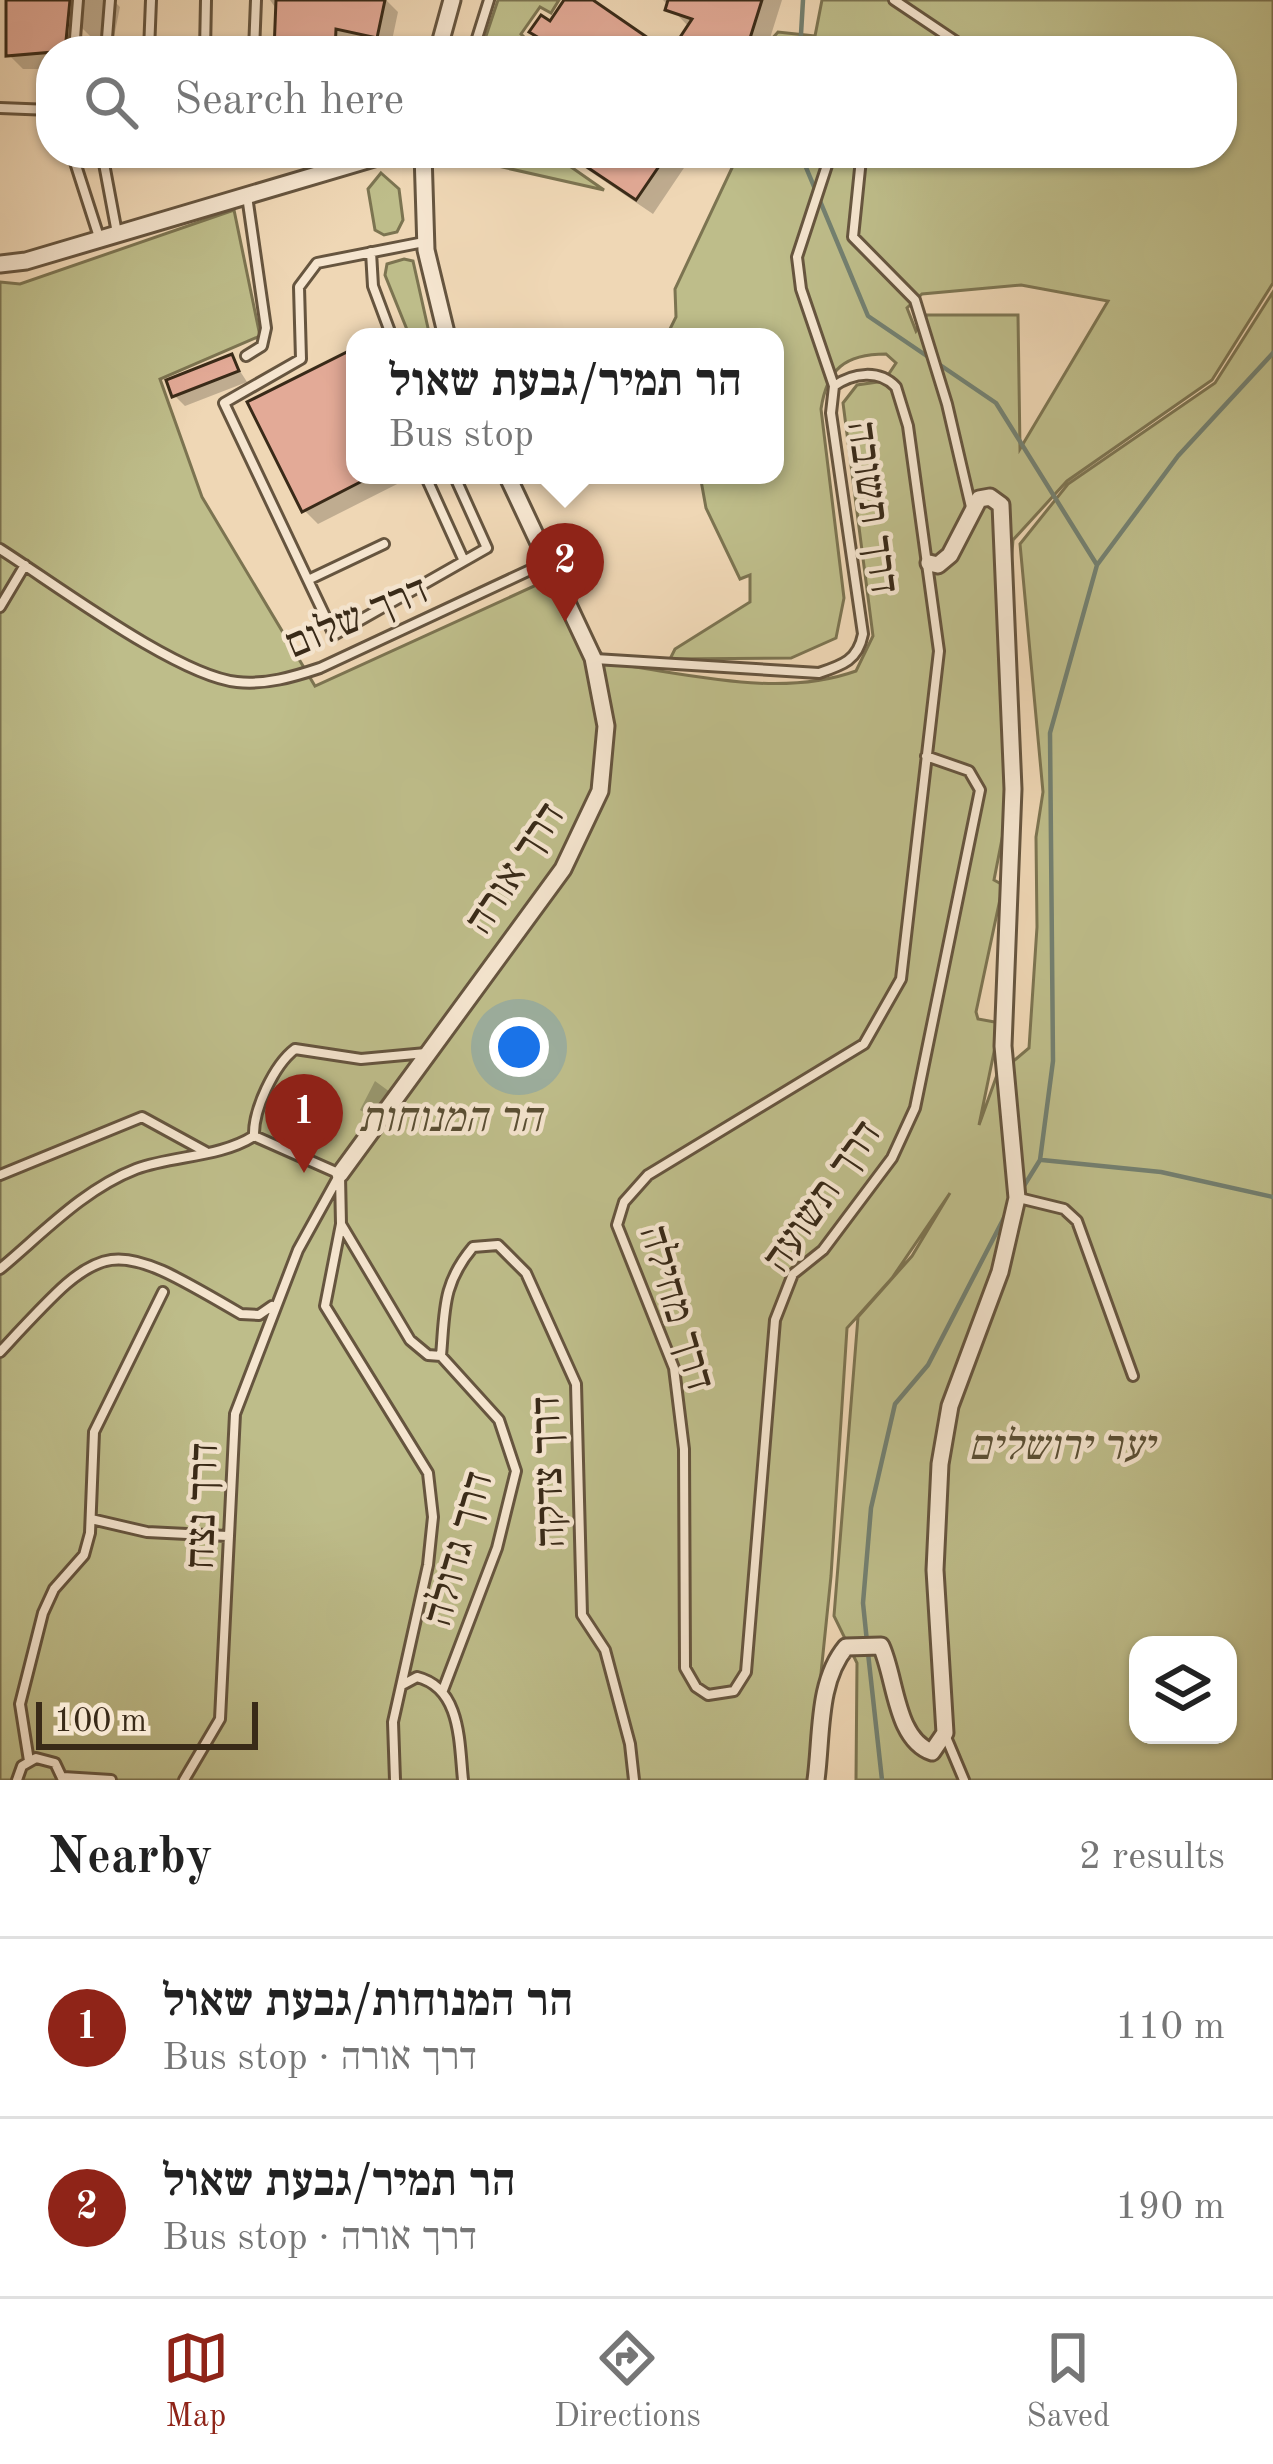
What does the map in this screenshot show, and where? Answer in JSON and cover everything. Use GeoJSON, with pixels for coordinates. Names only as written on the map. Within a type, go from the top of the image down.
{"type":"FeatureCollection","features":[{"type":"Feature","properties":{"kind":"street"},"geometry":{"type":"LineString","coordinates":[[442,36],[452,0]]}},
{"type":"Feature","properties":{"kind":"street"},"geometry":{"type":"LineString","coordinates":[[0,264],[341,168]]}},
{"type":"Feature","properties":{"kind":"street"},"geometry":{"type":"LineString","coordinates":[[423,168],[425,242],[445,328]]}},
{"type":"Feature","properties":{"kind":"street","name":"דרך אורה"},"geometry":{"type":"LineString","coordinates":[[340,1174],[563,869],[585,830],[607,758],[593,658],[511,484]]}},
{"type":"Feature","properties":{"kind":"street"},"geometry":{"type":"LineString","coordinates":[[817,1780],[826,1685],[833,1662],[846,1647],[881,1646],[910,1738],[932,1752],[945,1733],[935,1552],[943,1438],[1000,1272],[1017,1198],[1003,1046],[1013,789],[1001,505],[990,497],[970,507],[950,555],[938,565],[929,563]]}},
{"type":"Feature","properties":{"kind":"lane"},"geometry":{"type":"LineString","coordinates":[[75,36],[78,0]]}},
{"type":"Feature","properties":{"kind":"lane"},"geometry":{"type":"LineString","coordinates":[[107,36],[110,0]]}},
{"type":"Feature","properties":{"kind":"lane"},"geometry":{"type":"LineString","coordinates":[[150,36],[151,0]]}},
{"type":"Feature","properties":{"kind":"lane"},"geometry":{"type":"LineString","coordinates":[[205,36],[206,0]]}},
{"type":"Feature","properties":{"kind":"lane"},"geometry":{"type":"LineString","coordinates":[[255,36],[256,0]]}},
{"type":"Feature","properties":{"kind":"lane"},"geometry":{"type":"LineString","coordinates":[[477,36],[489,0]]}},
{"type":"Feature","properties":{"kind":"lane"},"geometry":{"type":"LineString","coordinates":[[894,0],[948,36]]}},
{"type":"Feature","properties":{"kind":"lane"},"geometry":{"type":"LineString","coordinates":[[0,108],[36,109]]}},
{"type":"Feature","properties":{"kind":"lane"},"geometry":{"type":"LineString","coordinates":[[77,168],[100,239]]}},
{"type":"Feature","properties":{"kind":"lane"},"geometry":{"type":"LineString","coordinates":[[104,168],[118,234]]}},
{"type":"Feature","properties":{"kind":"lane"},"geometry":{"type":"LineString","coordinates":[[826,168],[797,257],[801,289],[834,386],[845,378],[875,374],[896,387],[908,426],[939,651],[926,756]]}},
{"type":"Feature","properties":{"kind":"lane"},"geometry":{"type":"LineString","coordinates":[[861,168],[853,237],[915,300],[947,404],[970,507]]}},
{"type":"Feature","properties":{"kind":"lane"},"geometry":{"type":"LineString","coordinates":[[246,356],[262,346],[266,328],[248,196]]}},
{"type":"Feature","properties":{"kind":"lane"},"geometry":{"type":"LineString","coordinates":[[425,242],[317,263],[303,278],[301,359],[224,403],[334,635],[487,548],[458,484]]}},
{"type":"Feature","properties":{"kind":"lane"},"geometry":{"type":"LineString","coordinates":[[371,252],[373,286],[389,328]]}},
{"type":"Feature","properties":{"kind":"lane","name":"דרך תשובה"},"geometry":{"type":"LineString","coordinates":[[593,658],[819,674],[844,665],[860,652],[863,634],[831,413],[834,386]]}},
{"type":"Feature","properties":{"kind":"lane"},"geometry":{"type":"LineString","coordinates":[[429,484],[464,562]]}},
{"type":"Feature","properties":{"kind":"lane"},"geometry":{"type":"LineString","coordinates":[[308,580],[384,544]]}},
{"type":"Feature","properties":{"kind":"lane","name":"דרך שלום"},"geometry":{"type":"LineString","coordinates":[[0,549],[196,670],[238,682],[288,679],[320,668],[546,562]]}},
{"type":"Feature","properties":{"kind":"lane"},"geometry":{"type":"LineString","coordinates":[[0,607],[25,565]]}},
{"type":"Feature","properties":{"kind":"lane","name":"דרך מחילה"},"geometry":{"type":"LineString","coordinates":[[721,1696],[696,1687],[685,1668],[684,1449],[674,1368],[617,1225],[624,1202],[649,1174],[864,1044],[901,979],[926,756]]}},
{"type":"Feature","properties":{"kind":"lane","name":"דרך תשועה"},"geometry":{"type":"LineString","coordinates":[[721,1696],[734,1691],[746,1672],[775,1320],[793,1274],[823,1250],[892,1158],[914,1108],[928,1054],[980,790],[969,771],[926,756]]}},
{"type":"Feature","properties":{"kind":"lane"},"geometry":{"type":"LineString","coordinates":[[254,1136],[254,1120],[284,1060],[295,1049],[370,1060],[428,1053]]}},
{"type":"Feature","properties":{"kind":"lane"},"geometry":{"type":"LineString","coordinates":[[0,1175],[142,1117],[207,1152]]}},
{"type":"Feature","properties":{"kind":"lane"},"geometry":{"type":"LineString","coordinates":[[0,1269],[104,1183],[142,1167],[254,1136],[340,1174]]}},
{"type":"Feature","properties":{"kind":"lane","name":"דרך גדולה"},"geometry":{"type":"LineString","coordinates":[[340,1174],[341,1224],[410,1340],[428,1355],[441,1356],[500,1420],[516,1471],[497,1548],[442,1690],[451,1701],[463,1780]]}},
{"type":"Feature","properties":{"kind":"lane","name":"דרך נצח"},"geometry":{"type":"LineString","coordinates":[[184,1780],[220,1719],[230,1435],[274,1305],[340,1174]]}},
{"type":"Feature","properties":{"kind":"lane"},"geometry":{"type":"LineString","coordinates":[[1017,1198],[1064,1209],[1077,1221],[1133,1376]]}},
{"type":"Feature","properties":{"kind":"lane"},"geometry":{"type":"LineString","coordinates":[[341,1224],[325,1306],[428,1473],[433,1517],[428,1565],[393,1722],[394,1780]]}},
{"type":"Feature","properties":{"kind":"lane","name":"דרך צדקה"},"geometry":{"type":"LineString","coordinates":[[441,1356],[442,1301],[452,1273],[473,1247],[498,1245],[526,1273],[576,1384],[582,1616],[605,1650],[634,1780]]}},
{"type":"Feature","properties":{"kind":"lane"},"geometry":{"type":"LineString","coordinates":[[0,1352],[67,1280],[99,1260],[140,1259],[241,1314],[259,1315],[274,1305]]}},
{"type":"Feature","properties":{"kind":"lane"},"geometry":{"type":"LineString","coordinates":[[17,1780],[29,1761],[20,1703],[43,1613],[54,1589],[84,1555],[91,1519],[94,1432],[163,1292]]}},
{"type":"Feature","properties":{"kind":"lane"},"geometry":{"type":"LineString","coordinates":[[91,1519],[147,1532],[227,1536]]}},
{"type":"Feature","properties":{"kind":"lane"},"geometry":{"type":"LineString","coordinates":[[403,1685],[417,1677],[436,1682],[442,1690]]}},
{"type":"Feature","properties":{"kind":"lane"},"geometry":{"type":"LineString","coordinates":[[945,1733],[964,1780]]}},
{"type":"Feature","properties":{"kind":"lane"},"geometry":{"type":"LineString","coordinates":[[29,1761],[45,1758],[63,1778],[112,1780]]}},
{"type":"Feature","properties":{"kind":"green space"},"geometry":{"type":"Polygon","coordinates":[[[498,0],[559,0],[551,13],[540,7],[523,36],[486,36],[498,0]]]}},
{"type":"Feature","properties":{"kind":"green space","name":"הר המנוחות"},"geometry":{"type":"Polygon","coordinates":[[[822,0],[1273,0],[1273,283],[1212,380],[1067,481],[1013,540],[1002,675],[1010,798],[994,880],[1003,885],[976,1012],[978,1019],[1000,1023],[979,1125],[997,1075],[1029,1048],[1037,927],[1036,837],[1043,792],[1020,544],[1068,484],[1215,383],[1273,292],[1273,1780],[856,1780],[857,1663],[834,1616],[858,1317],[912,1256],[950,1193],[892,1278],[847,1328],[831,1576],[810,1780],[0,1780],[0,282],[20,284],[234,210],[260,336],[160,379],[202,497],[315,686],[554,577],[607,663],[764,683],[826,679],[856,671],[873,636],[843,403],[857,385],[884,381],[896,363],[886,354],[859,357],[840,366],[828,384],[821,409],[844,598],[836,638],[791,658],[670,659],[675,649],[750,602],[750,575],[740,579],[706,508],[702,484],[784,484],[784,328],[670,328],[676,317],[675,289],[732,168],[1237,168],[1237,36],[815,36],[822,0]],[[1021,285],[922,294],[907,308],[916,331],[927,315],[1018,315],[1020,449],[1108,301],[1021,285]]]}},
{"type":"Feature","properties":{"kind":"green space"},"geometry":{"type":"Polygon","coordinates":[[[506,168],[572,168],[604,190],[506,168]]]}},
{"type":"Feature","properties":{"kind":"green space"},"geometry":{"type":"Polygon","coordinates":[[[381,173],[399,189],[403,220],[397,232],[384,235],[375,230],[368,189],[381,173]]]}},
{"type":"Feature","properties":{"kind":"green space"},"geometry":{"type":"Polygon","coordinates":[[[413,261],[428,328],[406,328],[385,275],[387,264],[413,261]]]}},
{"type":"Feature","properties":{"kind":"building"},"geometry":{"type":"Polygon","coordinates":[[[6,0],[70,0],[66,36],[36,36],[36,53],[6,56],[6,0]]]}},
{"type":"Feature","properties":{"kind":"building"},"geometry":{"type":"Polygon","coordinates":[[[276,0],[385,0],[377,36],[336,29],[336,36],[275,36],[276,0]]]}},
{"type":"Feature","properties":{"kind":"building"},"geometry":{"type":"Polygon","coordinates":[[[564,0],[593,0],[645,36],[536,36],[529,32],[541,15],[550,21],[564,0]]]}},
{"type":"Feature","properties":{"kind":"building"},"geometry":{"type":"Polygon","coordinates":[[[668,0],[762,0],[751,36],[681,36],[692,19],[665,10],[668,0]]]}},
{"type":"Feature","properties":{"kind":"building"},"geometry":{"type":"Polygon","coordinates":[[[588,168],[658,168],[636,200],[588,168]]]}},
{"type":"Feature","properties":{"kind":"building"},"geometry":{"type":"Polygon","coordinates":[[[346,352],[346,484],[356,484],[302,512],[247,402],[346,352]]]}},
{"type":"Feature","properties":{"kind":"building"},"geometry":{"type":"Polygon","coordinates":[[[232,354],[239,371],[172,397],[166,380],[232,354]]]}},
{"type":"Feature","properties":{"kind":"waterway"},"geometry":{"type":"LineString","coordinates":[[801,36],[803,0]]}},
{"type":"Feature","properties":{"kind":"waterway"},"geometry":{"type":"LineString","coordinates":[[806,168],[868,316],[996,403],[1097,565]]}},
{"type":"Feature","properties":{"kind":"waterway"},"geometry":{"type":"LineString","coordinates":[[1022,1189],[1040,1160],[1053,1061],[1050,733],[1097,565],[1178,456],[1273,353]]}},
{"type":"Feature","properties":{"kind":"waterway"},"geometry":{"type":"LineString","coordinates":[[1042,1160],[1161,1172],[1273,1197]]}},
{"type":"Feature","properties":{"kind":"waterway"},"geometry":{"type":"LineString","coordinates":[[867,1642],[863,1603],[871,1508],[895,1404],[928,1365],[1006,1214]]}},
{"type":"Feature","properties":{"kind":"waterway"},"geometry":{"type":"LineString","coordinates":[[868,1653],[882,1780]]}},
{"type":"Feature","properties":{"kind":"place","name":"הר תמיר/גבעת שאול"},"geometry":{"type":"Point","coordinates":[565,622]}},
{"type":"Feature","properties":{"kind":"place","name":"הר המנוחות/גבעת שאול"},"geometry":{"type":"Point","coordinates":[304,1173]}},
{"type":"Feature","properties":{"kind":"park label","name":"יער ירושלים"},"geometry":{"type":"Point","coordinates":[1061,1444]}}]}
